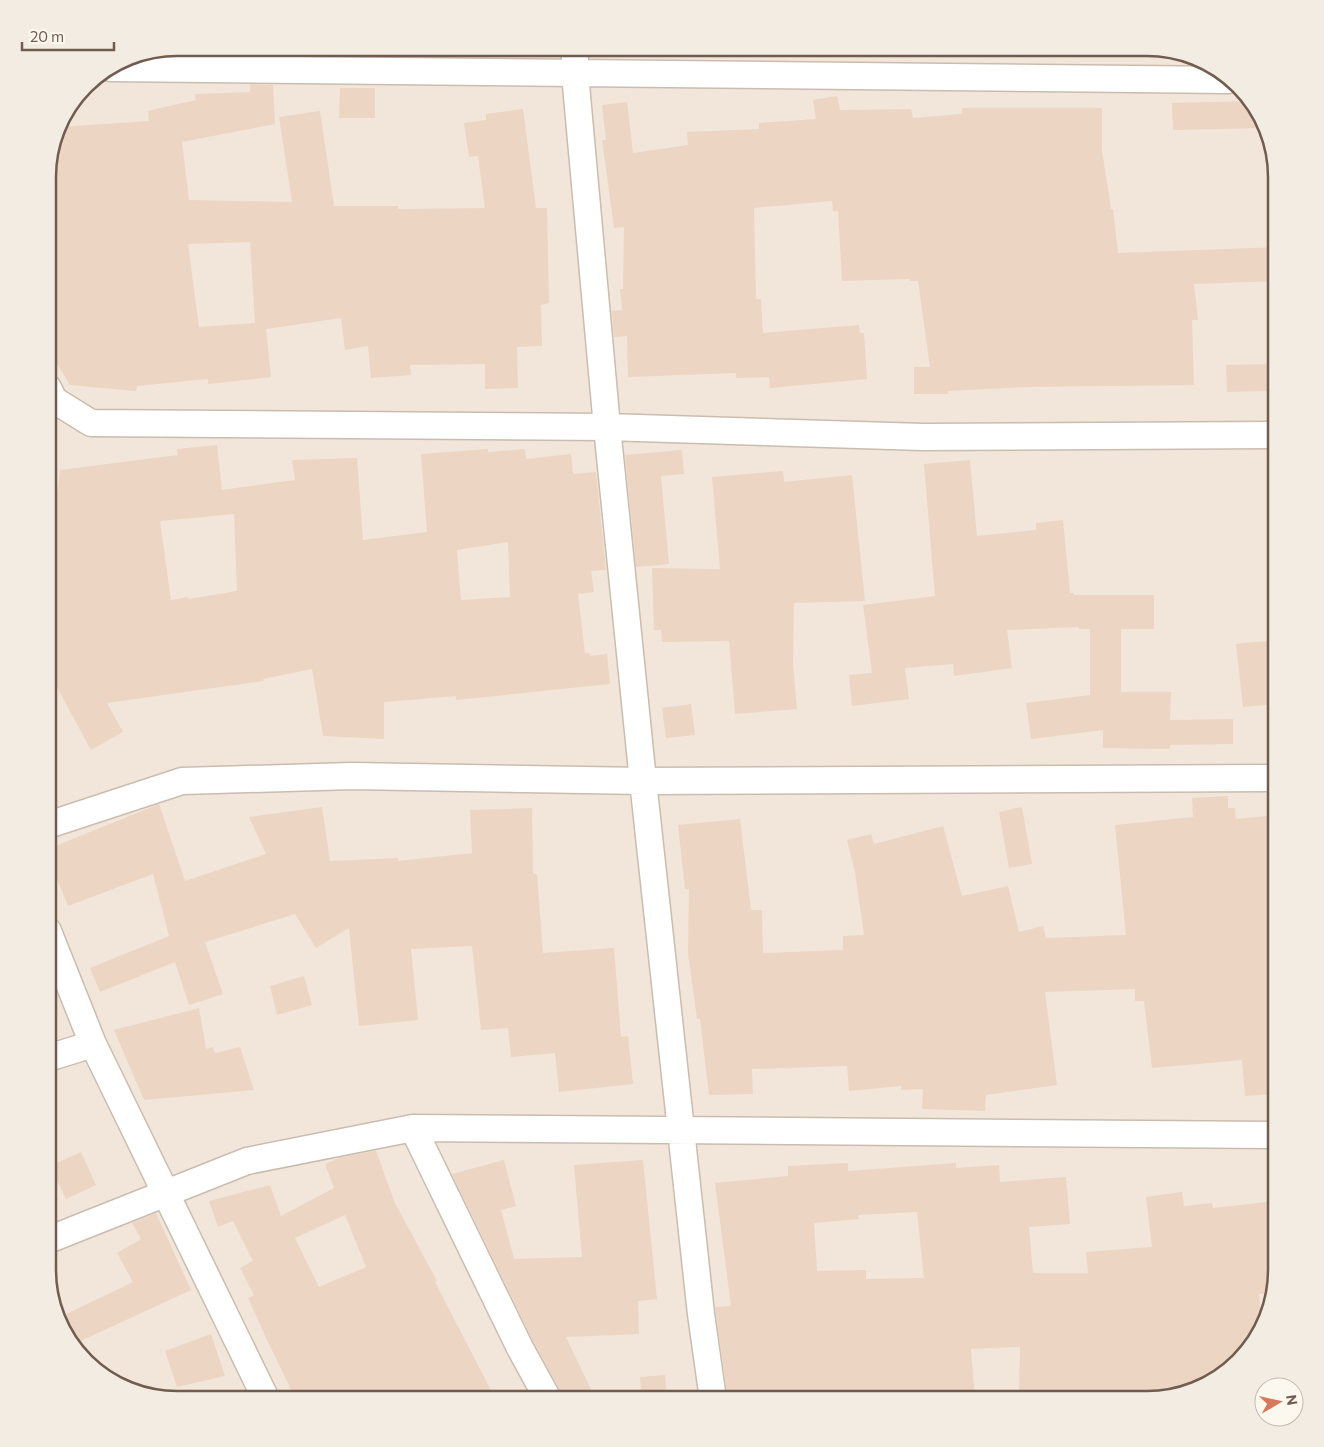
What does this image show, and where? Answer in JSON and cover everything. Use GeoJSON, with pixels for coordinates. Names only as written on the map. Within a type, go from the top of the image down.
{"type":"FeatureCollection","features":[{"type":"Feature","properties":{"kind":"street"},"geometry":{"type":"LineString","coordinates":[[575,56],[575,74],[607,427],[643,781],[701,1314],[712,1391]]}},
{"type":"Feature","properties":{"kind":"street"},"geometry":{"type":"LineString","coordinates":[[126,68],[1218,80]]}},
{"type":"Feature","properties":{"kind":"street"},"geometry":{"type":"LineString","coordinates":[[57,402],[90,423],[607,427],[923,437],[1268,435]]}},
{"type":"Feature","properties":{"kind":"street"},"geometry":{"type":"LineString","coordinates":[[56,822],[182,781],[352,776],[643,781],[1268,778]]}},
{"type":"Feature","properties":{"kind":"street"},"geometry":{"type":"LineString","coordinates":[[56,952],[93,1044],[261,1391]]}},
{"type":"Feature","properties":{"kind":"street"},"geometry":{"type":"LineString","coordinates":[[56,1055],[93,1044]]}},
{"type":"Feature","properties":{"kind":"street"},"geometry":{"type":"LineString","coordinates":[[413,1128],[520,1348],[543,1391]]}},
{"type":"Feature","properties":{"kind":"street"},"geometry":{"type":"LineString","coordinates":[[56,1237],[247,1161],[413,1128],[1268,1134]]}},
{"type":"Feature","properties":{"kind":"shaded area"},"geometry":{"type":"Polygon","coordinates":[[[162,57],[1162,57],[1193,65],[1207,72],[1226,86],[1243,104],[1252,117],[1261,138],[1268,177],[1268,1270],[1265,1293],[1255,1323],[1238,1349],[1220,1366],[1200,1378],[1178,1387],[1147,1391],[177,1391],[146,1387],[131,1382],[98,1361],[81,1343],[72,1330],[63,1309],[57,1285],[56,1270],[57,162],[65,131],[72,117],[98,86],[117,72],[138,63],[162,57]]]}},
{"type":"Feature","properties":{"kind":"building"},"geometry":{"type":"Polygon","coordinates":[[[250,84],[273,85],[275,124],[182,142],[189,200],[292,202],[279,117],[320,111],[334,206],[398,206],[398,209],[485,208],[478,156],[469,157],[464,123],[486,120],[486,114],[523,109],[536,208],[547,208],[549,303],[541,305],[542,346],[517,347],[518,388],[485,389],[485,364],[410,365],[411,375],[371,378],[368,346],[345,350],[341,318],[266,329],[271,377],[208,384],[208,379],[137,386],[136,391],[70,385],[57,363],[57,162],[65,131],[68,126],[149,121],[148,111],[196,100],[195,94],[250,92],[250,84]],[[250,242],[188,244],[199,327],[255,323],[250,242]]]}},
{"type":"Feature","properties":{"kind":"building"},"geometry":{"type":"Polygon","coordinates":[[[340,88],[375,88],[375,118],[339,118],[340,88]]]}},
{"type":"Feature","properties":{"kind":"building"},"geometry":{"type":"Polygon","coordinates":[[[837,96],[840,110],[911,109],[913,118],[962,114],[962,108],[1102,108],[1102,150],[1111,209],[1113,209],[1118,253],[1268,247],[1268,281],[1194,284],[1198,320],[1192,320],[1194,385],[1028,387],[948,391],[948,394],[914,394],[914,367],[930,367],[918,281],[910,281],[910,279],[842,281],[838,211],[833,211],[832,201],[754,208],[756,299],[761,299],[763,333],[859,325],[860,333],[864,333],[867,379],[770,388],[769,377],[736,378],[736,373],[628,377],[627,336],[614,337],[612,311],[622,310],[620,289],[623,289],[624,227],[614,228],[602,140],[606,140],[602,105],[627,102],[633,153],[688,145],[687,132],[759,129],[759,123],[816,119],[813,100],[837,96]]]}},
{"type":"Feature","properties":{"kind":"building"},"geometry":{"type":"Polygon","coordinates":[[[1241,101],[1252,117],[1257,128],[1173,130],[1172,103],[1241,101]]]}},
{"type":"Feature","properties":{"kind":"building"},"geometry":{"type":"Polygon","coordinates":[[[1268,364],[1268,391],[1227,392],[1226,365],[1268,364]]]}},
{"type":"Feature","properties":{"kind":"building"},"geometry":{"type":"Polygon","coordinates":[[[217,445],[222,490],[295,480],[292,460],[357,458],[363,540],[427,532],[421,454],[488,449],[488,452],[525,449],[526,459],[571,454],[573,474],[596,472],[606,570],[591,571],[594,592],[578,594],[585,653],[590,653],[590,656],[607,654],[610,684],[456,700],[456,696],[384,702],[384,739],[323,736],[312,669],[263,679],[264,681],[107,703],[123,732],[91,750],[57,687],[57,487],[58,490],[60,470],[178,455],[177,449],[217,445]],[[234,514],[160,521],[171,600],[237,591],[234,514]],[[508,542],[457,550],[461,600],[510,597],[508,542]]]}},
{"type":"Feature","properties":{"kind":"building"},"geometry":{"type":"Polygon","coordinates":[[[682,450],[684,474],[661,476],[669,564],[636,567],[625,455],[682,450]]]}},
{"type":"Feature","properties":{"kind":"building"},"geometry":{"type":"Polygon","coordinates":[[[970,460],[977,536],[1036,530],[1036,523],[1063,520],[1070,593],[1074,593],[1074,595],[1154,595],[1154,629],[1121,629],[1121,692],[1171,692],[1170,720],[1233,719],[1233,744],[1170,745],[1170,749],[1103,748],[1103,730],[1031,739],[1026,703],[1090,695],[1090,629],[1079,629],[1079,627],[1007,630],[1012,668],[954,676],[953,664],[905,668],[909,699],[852,706],[849,675],[872,673],[863,605],[935,596],[924,464],[970,460]]]}},
{"type":"Feature","properties":{"kind":"building"},"geometry":{"type":"Polygon","coordinates":[[[783,471],[784,482],[852,475],[865,601],[794,603],[793,664],[797,709],[735,714],[729,641],[662,642],[661,630],[654,630],[652,568],[720,569],[712,477],[783,471]]]}},
{"type":"Feature","properties":{"kind":"building"},"geometry":{"type":"Polygon","coordinates":[[[1268,641],[1268,705],[1243,707],[1236,644],[1268,641]]]}},
{"type":"Feature","properties":{"kind":"building"},"geometry":{"type":"Polygon","coordinates":[[[691,704],[695,735],[666,738],[662,708],[691,704]]]}},
{"type":"Feature","properties":{"kind":"building"},"geometry":{"type":"Polygon","coordinates":[[[1228,796],[1228,808],[1235,808],[1236,819],[1267,816],[1268,1095],[1245,1096],[1242,1060],[1152,1068],[1144,1001],[1135,1001],[1135,989],[1045,992],[1057,1085],[986,1095],[985,1111],[922,1109],[923,1089],[901,1090],[901,1086],[849,1091],[847,1066],[752,1069],[753,1094],[709,1095],[700,1019],[697,1019],[688,953],[689,889],[685,889],[678,825],[740,819],[751,910],[762,910],[763,953],[843,950],[843,936],[864,935],[855,872],[847,840],[871,834],[874,844],[943,826],[962,896],[1008,886],[1019,932],[1043,926],[1046,938],[1126,935],[1115,825],[1193,817],[1192,798],[1228,796]]]}},
{"type":"Feature","properties":{"kind":"building"},"geometry":{"type":"Polygon","coordinates":[[[159,804],[185,881],[266,854],[249,817],[322,807],[330,861],[398,858],[398,861],[472,853],[470,810],[532,808],[533,874],[537,874],[543,953],[614,948],[621,1037],[628,1036],[633,1084],[559,1092],[555,1053],[511,1057],[508,1028],[481,1030],[472,946],[411,949],[418,1020],[359,1026],[349,928],[316,948],[295,914],[205,942],[223,994],[189,1005],[175,962],[100,992],[90,968],[169,936],[153,874],[68,906],[56,878],[56,846],[159,804]]]}},
{"type":"Feature","properties":{"kind":"building"},"geometry":{"type":"Polygon","coordinates":[[[1022,807],[1032,864],[1009,868],[999,812],[1022,807]]]}},
{"type":"Feature","properties":{"kind":"building"},"geometry":{"type":"Polygon","coordinates":[[[304,976],[312,1005],[277,1015],[270,986],[304,976]]]}},
{"type":"Feature","properties":{"kind":"building"},"geometry":{"type":"Polygon","coordinates":[[[199,1008],[206,1049],[213,1047],[215,1053],[240,1047],[254,1090],[144,1100],[114,1030],[199,1008]]]}},
{"type":"Feature","properties":{"kind":"building"},"geometry":{"type":"Polygon","coordinates":[[[376,1151],[395,1203],[437,1281],[435,1282],[491,1391],[292,1391],[248,1298],[254,1295],[240,1268],[253,1261],[233,1221],[218,1227],[209,1201],[270,1185],[281,1216],[334,1188],[325,1164],[342,1157],[376,1151]],[[345,1215],[295,1238],[319,1287],[366,1267],[345,1215]]]}},
{"type":"Feature","properties":{"kind":"building"},"geometry":{"type":"Polygon","coordinates":[[[81,1152],[96,1185],[66,1199],[56,1179],[56,1163],[81,1152]]]}},
{"type":"Feature","properties":{"kind":"building"},"geometry":{"type":"Polygon","coordinates":[[[504,1160],[516,1206],[501,1210],[514,1259],[582,1257],[574,1165],[643,1160],[657,1299],[638,1301],[639,1334],[566,1337],[592,1391],[560,1391],[533,1341],[452,1174],[504,1160]]]}},
{"type":"Feature","properties":{"kind":"building"},"geometry":{"type":"Polygon","coordinates":[[[848,1163],[848,1171],[956,1163],[956,1168],[999,1165],[1000,1182],[1066,1177],[1070,1224],[1029,1227],[1033,1273],[1088,1273],[1086,1252],[1152,1247],[1146,1197],[1182,1192],[1184,1206],[1212,1203],[1213,1208],[1268,1202],[1268,1270],[1265,1294],[1259,1294],[1260,1310],[1247,1337],[1238,1349],[1220,1366],[1186,1384],[1163,1388],[1162,1390],[1019,1391],[1020,1347],[971,1349],[974,1391],[727,1391],[715,1307],[731,1306],[715,1183],[788,1176],[788,1166],[848,1163]],[[917,1212],[858,1215],[859,1219],[814,1223],[817,1271],[866,1270],[866,1279],[924,1278],[917,1212]]]}},
{"type":"Feature","properties":{"kind":"building"},"geometry":{"type":"Polygon","coordinates":[[[156,1213],[191,1290],[80,1341],[72,1330],[65,1314],[133,1282],[117,1253],[141,1239],[132,1223],[156,1213]]]}},
{"type":"Feature","properties":{"kind":"building"},"geometry":{"type":"Polygon","coordinates":[[[211,1334],[225,1376],[177,1387],[165,1351],[211,1334]]]}},
{"type":"Feature","properties":{"kind":"building"},"geometry":{"type":"Polygon","coordinates":[[[665,1375],[666,1391],[641,1391],[640,1377],[665,1375]]]}}]}
